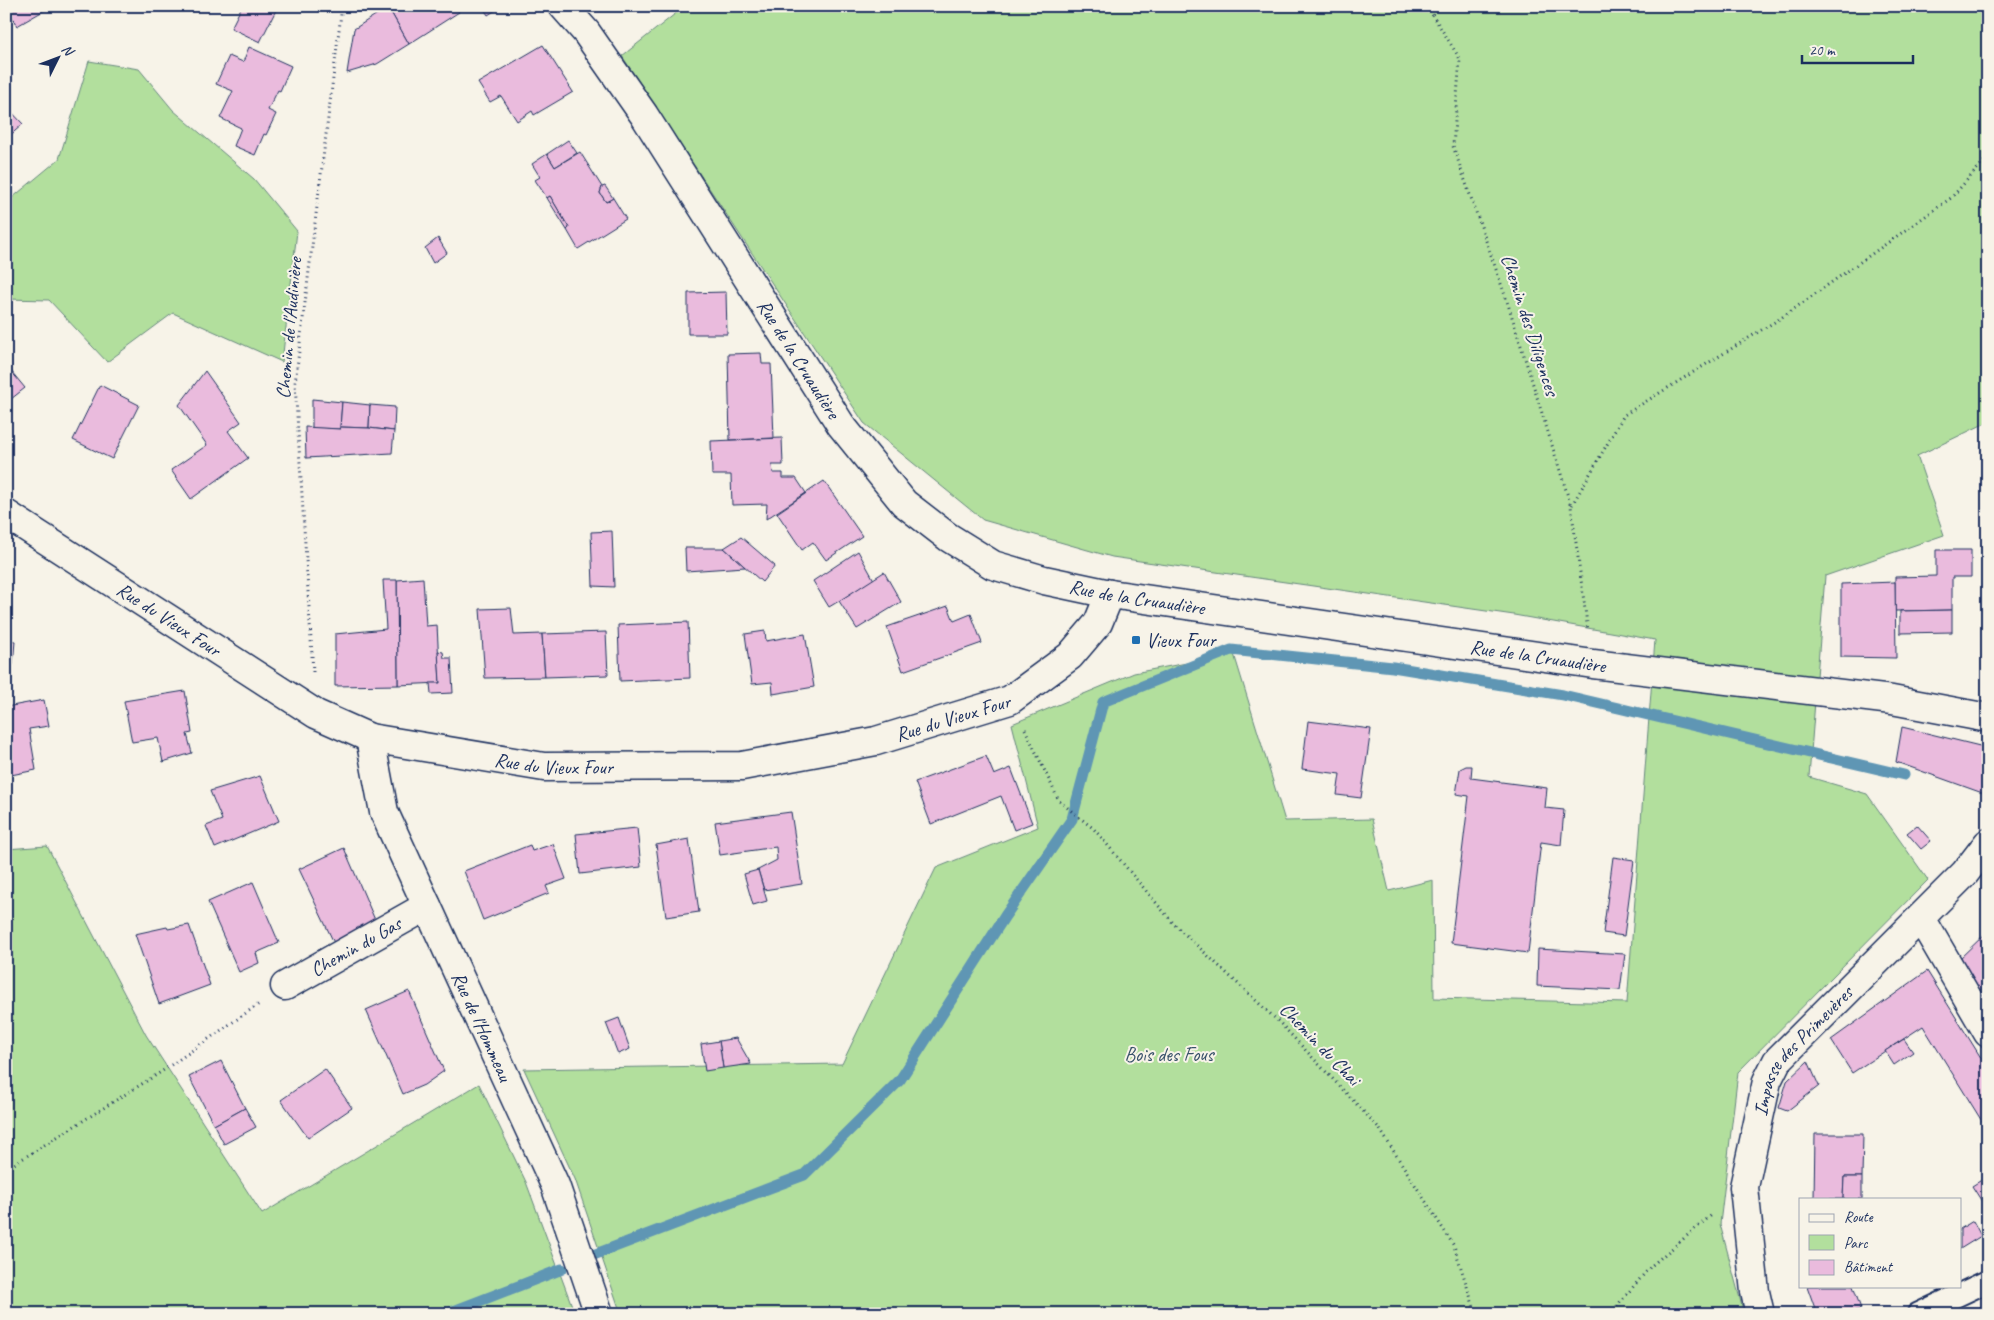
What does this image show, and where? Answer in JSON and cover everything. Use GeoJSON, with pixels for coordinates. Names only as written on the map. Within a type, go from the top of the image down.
{"type":"FeatureCollection","features":[{"type":"Feature","properties":{"kind":"street","name":"Rue de la Cruaudière"},"geometry":{"type":"LineString","coordinates":[[563,6],[586,32],[644,115],[842,425],[904,502],[948,537],[993,565],[1044,580],[1110,594],[1593,664],[1892,700],[1988,718]]}},
{"type":"Feature","properties":{"kind":"street","name":"Rue du Vieux Four"},"geometry":{"type":"LineString","coordinates":[[6,514],[316,714],[370,738],[544,767],[742,766],[876,741],[1010,700],[1070,656],[1098,623],[1110,594]]}},
{"type":"Feature","properties":{"kind":"street","name":"Rue de l'Hommeau"},"geometry":{"type":"LineString","coordinates":[[370,738],[384,812],[555,1185],[599,1314]]}},
{"type":"Feature","properties":{"kind":"street","name":"Impasse des Primevères"},"geometry":{"type":"LineString","coordinates":[[1760,1314],[1755,1292],[1744,1187],[1767,1082],[1778,1061],[1965,873],[1988,844]]}},
{"type":"Feature","properties":{"kind":"street","name":"Chemin du Gas"},"geometry":{"type":"LineString","coordinates":[[285,986],[427,906]]}},
{"type":"Feature","properties":{"kind":"street"},"geometry":{"type":"LineString","coordinates":[[1921,918],[1988,1033]]}},
{"type":"Feature","properties":{"kind":"lane"},"geometry":{"type":"LineString","coordinates":[[1918,1314],[1988,1281]]}},
{"type":"Feature","properties":{"kind":"path","name":"Chemin de l'Audinière"},"geometry":{"type":"LineString","coordinates":[[316,714],[295,383],[342,6]]}},
{"type":"Feature","properties":{"kind":"path","name":"Chemin des Diligences"},"geometry":{"type":"LineString","coordinates":[[1427,6],[1460,59],[1453,146],[1507,301],[1571,506],[1593,664]]}},
{"type":"Feature","properties":{"kind":"path"},"geometry":{"type":"LineString","coordinates":[[1571,506],[1624,415],[1781,318],[1951,198],[1988,156]]}},
{"type":"Feature","properties":{"kind":"path","name":"Chemin du Chai"},"geometry":{"type":"LineString","coordinates":[[1010,700],[1059,801],[1094,829],[1174,924],[1280,1022],[1379,1128],[1454,1246],[1476,1314]]}},
{"type":"Feature","properties":{"kind":"path"},"geometry":{"type":"LineString","coordinates":[[6,1169],[161,1072],[285,986]]}},
{"type":"Feature","properties":{"kind":"path"},"geometry":{"type":"LineString","coordinates":[[1610,1314],[1651,1266],[1744,1187]]}},
{"type":"Feature","properties":{"kind":"green space","name":"Bois des Fous"},"geometry":{"type":"Polygon","coordinates":[[[685,6],[1988,6],[1988,422],[1917,456],[1944,535],[1825,576],[1809,777],[1867,794],[1928,880],[1738,1072],[1720,1224],[1744,1314],[621,1314],[575,1179],[524,1069],[842,1064],[936,868],[1038,827],[1012,724],[1134,673],[1234,654],[1285,821],[1372,819],[1389,891],[1433,880],[1434,998],[1627,1003],[1655,640],[1514,615],[1112,557],[983,520],[864,423],[622,56],[685,6]]]}},
{"type":"Feature","properties":{"kind":"green space"},"geometry":{"type":"Polygon","coordinates":[[[89,61],[139,69],[173,110],[254,179],[297,231],[282,362],[173,313],[107,362],[49,300],[6,299],[6,203],[59,159],[89,61]]]}},
{"type":"Feature","properties":{"kind":"green space"},"geometry":{"type":"Polygon","coordinates":[[[47,846],[146,1035],[262,1214],[479,1084],[526,1182],[575,1314],[6,1314],[6,849],[47,846]]]}},
{"type":"Feature","properties":{"kind":"building"},"geometry":{"type":"Polygon","coordinates":[[[6,6],[52,6],[17,26],[6,6]]]}},
{"type":"Feature","properties":{"kind":"building"},"geometry":{"type":"Polygon","coordinates":[[[242,6],[278,6],[260,42],[231,28],[242,6]]]}},
{"type":"Feature","properties":{"kind":"building"},"geometry":{"type":"Polygon","coordinates":[[[459,6],[456,8],[459,12],[409,44],[388,7],[459,6]]]}},
{"type":"Feature","properties":{"kind":"building"},"geometry":{"type":"Polygon","coordinates":[[[482,6],[502,6],[488,15],[482,6]]]}},
{"type":"Feature","properties":{"kind":"building"},"geometry":{"type":"Polygon","coordinates":[[[388,7],[409,44],[377,64],[347,73],[354,29],[388,7]]]}},
{"type":"Feature","properties":{"kind":"building"},"geometry":{"type":"Polygon","coordinates":[[[543,45],[573,92],[534,115],[532,111],[517,121],[501,96],[490,102],[478,83],[543,45]]]}},
{"type":"Feature","properties":{"kind":"building"},"geometry":{"type":"Polygon","coordinates":[[[249,47],[291,66],[280,91],[278,90],[268,110],[276,114],[266,135],[264,134],[255,155],[234,146],[241,128],[220,118],[233,91],[216,84],[229,56],[243,62],[249,47]]]}},
{"type":"Feature","properties":{"kind":"building"},"geometry":{"type":"Polygon","coordinates":[[[6,106],[23,124],[6,139],[6,106]]]}},
{"type":"Feature","properties":{"kind":"building"},"geometry":{"type":"Polygon","coordinates":[[[568,140],[577,153],[555,167],[547,154],[568,140]]]}},
{"type":"Feature","properties":{"kind":"building"},"geometry":{"type":"Polygon","coordinates":[[[580,152],[602,187],[600,193],[606,202],[613,198],[626,219],[578,249],[567,230],[569,228],[550,196],[547,198],[535,180],[540,177],[532,164],[547,154],[555,167],[580,152]]]}},
{"type":"Feature","properties":{"kind":"building"},"geometry":{"type":"Polygon","coordinates":[[[605,186],[613,198],[606,202],[600,193],[602,187],[605,186]]]}},
{"type":"Feature","properties":{"kind":"building"},"geometry":{"type":"Polygon","coordinates":[[[550,196],[569,228],[567,230],[547,198],[550,196]]]}},
{"type":"Feature","properties":{"kind":"building"},"geometry":{"type":"Polygon","coordinates":[[[438,238],[447,253],[433,263],[425,248],[438,238]]]}},
{"type":"Feature","properties":{"kind":"building"},"geometry":{"type":"Polygon","coordinates":[[[726,292],[727,334],[688,334],[688,293],[726,292]]]}},
{"type":"Feature","properties":{"kind":"building"},"geometry":{"type":"Polygon","coordinates":[[[761,353],[762,364],[771,364],[774,438],[730,440],[728,354],[761,353]]]}},
{"type":"Feature","properties":{"kind":"building"},"geometry":{"type":"Polygon","coordinates":[[[6,365],[25,388],[6,403],[6,365]]]}},
{"type":"Feature","properties":{"kind":"building"},"geometry":{"type":"Polygon","coordinates":[[[205,371],[241,422],[228,431],[248,458],[191,499],[171,470],[207,445],[179,405],[205,371]]]}},
{"type":"Feature","properties":{"kind":"building"},"geometry":{"type":"Polygon","coordinates":[[[100,385],[139,405],[112,459],[73,440],[100,385]]]}},
{"type":"Feature","properties":{"kind":"building"},"geometry":{"type":"Polygon","coordinates":[[[312,399],[342,402],[340,429],[312,428],[312,399]]]}},
{"type":"Feature","properties":{"kind":"building"},"geometry":{"type":"Polygon","coordinates":[[[342,402],[370,405],[369,428],[340,427],[342,402]]]}},
{"type":"Feature","properties":{"kind":"building"},"geometry":{"type":"Polygon","coordinates":[[[370,405],[395,407],[394,431],[369,428],[370,405]]]}},
{"type":"Feature","properties":{"kind":"building"},"geometry":{"type":"Polygon","coordinates":[[[305,427],[369,428],[394,431],[392,453],[306,458],[305,427]]]}},
{"type":"Feature","properties":{"kind":"building"},"geometry":{"type":"Polygon","coordinates":[[[782,438],[783,465],[772,465],[773,473],[783,473],[783,478],[796,478],[806,493],[766,519],[767,504],[732,505],[731,475],[712,475],[711,441],[782,438]]]}},
{"type":"Feature","properties":{"kind":"building"},"geometry":{"type":"Polygon","coordinates":[[[824,481],[862,536],[826,560],[813,542],[802,550],[777,513],[824,481]]]}},
{"type":"Feature","properties":{"kind":"building"},"geometry":{"type":"Polygon","coordinates":[[[612,531],[614,587],[593,586],[591,532],[612,531]]]}},
{"type":"Feature","properties":{"kind":"building"},"geometry":{"type":"Polygon","coordinates":[[[741,537],[775,566],[762,582],[724,548],[741,537]]]}},
{"type":"Feature","properties":{"kind":"building"},"geometry":{"type":"Polygon","coordinates":[[[685,548],[724,548],[745,567],[686,571],[685,548]]]}},
{"type":"Feature","properties":{"kind":"building"},"geometry":{"type":"Polygon","coordinates":[[[1936,550],[1971,550],[1971,577],[1952,577],[1952,610],[1895,611],[1895,577],[1936,576],[1936,550]]]}},
{"type":"Feature","properties":{"kind":"building"},"geometry":{"type":"Polygon","coordinates":[[[858,551],[874,580],[829,607],[813,581],[858,551]]]}},
{"type":"Feature","properties":{"kind":"building"},"geometry":{"type":"Polygon","coordinates":[[[884,572],[901,602],[857,629],[839,601],[884,572]]]}},
{"type":"Feature","properties":{"kind":"building"},"geometry":{"type":"Polygon","coordinates":[[[423,578],[426,626],[437,625],[440,683],[398,685],[397,580],[423,578]]]}},
{"type":"Feature","properties":{"kind":"building"},"geometry":{"type":"Polygon","coordinates":[[[383,580],[397,580],[398,685],[335,686],[335,634],[386,629],[383,580]]]}},
{"type":"Feature","properties":{"kind":"building"},"geometry":{"type":"Polygon","coordinates":[[[1895,582],[1896,658],[1841,657],[1841,584],[1895,582]]]}},
{"type":"Feature","properties":{"kind":"building"},"geometry":{"type":"Polygon","coordinates":[[[948,606],[954,621],[971,614],[982,643],[903,671],[887,627],[948,606]]]}},
{"type":"Feature","properties":{"kind":"building"},"geometry":{"type":"Polygon","coordinates":[[[511,608],[514,635],[542,634],[545,677],[485,678],[480,609],[511,608]]]}},
{"type":"Feature","properties":{"kind":"building"},"geometry":{"type":"Polygon","coordinates":[[[1952,610],[1952,632],[1900,633],[1900,611],[1952,610]]]}},
{"type":"Feature","properties":{"kind":"building"},"geometry":{"type":"Polygon","coordinates":[[[688,622],[690,678],[620,681],[618,625],[688,622]]]}},
{"type":"Feature","properties":{"kind":"building"},"geometry":{"type":"Polygon","coordinates":[[[765,631],[766,641],[805,634],[814,687],[773,694],[772,682],[752,684],[745,634],[765,631]]]}},
{"type":"Feature","properties":{"kind":"building"},"geometry":{"type":"Polygon","coordinates":[[[606,632],[608,675],[545,677],[542,634],[606,632]]]}},
{"type":"Feature","properties":{"kind":"building"},"geometry":{"type":"Polygon","coordinates":[[[6,640],[15,641],[13,665],[6,666],[6,640]]]}},
{"type":"Feature","properties":{"kind":"building"},"geometry":{"type":"Polygon","coordinates":[[[438,651],[443,652],[444,658],[451,658],[453,693],[431,694],[430,683],[440,683],[438,651]]]}},
{"type":"Feature","properties":{"kind":"building"},"geometry":{"type":"Polygon","coordinates":[[[185,691],[192,733],[187,734],[192,753],[163,762],[158,738],[132,742],[124,701],[185,691]]]}},
{"type":"Feature","properties":{"kind":"building"},"geometry":{"type":"Polygon","coordinates":[[[44,700],[49,726],[29,729],[36,770],[6,776],[6,707],[44,700]]]}},
{"type":"Feature","properties":{"kind":"building"},"geometry":{"type":"Polygon","coordinates":[[[1308,721],[1371,729],[1361,798],[1337,795],[1340,774],[1302,769],[1308,721]]]}},
{"type":"Feature","properties":{"kind":"building"},"geometry":{"type":"Polygon","coordinates":[[[1902,727],[1988,748],[1988,795],[1896,762],[1902,727]]]}},
{"type":"Feature","properties":{"kind":"building"},"geometry":{"type":"Polygon","coordinates":[[[986,756],[994,775],[1011,768],[1032,823],[1014,830],[1001,796],[931,824],[915,782],[986,756]]]}},
{"type":"Feature","properties":{"kind":"building"},"geometry":{"type":"Polygon","coordinates":[[[1472,766],[1471,778],[1547,788],[1545,808],[1564,810],[1561,845],[1541,842],[1528,953],[1451,943],[1469,796],[1456,794],[1460,769],[1472,766]]]}},
{"type":"Feature","properties":{"kind":"building"},"geometry":{"type":"Polygon","coordinates":[[[260,776],[279,821],[215,848],[206,826],[222,820],[210,791],[260,776]]]}},
{"type":"Feature","properties":{"kind":"building"},"geometry":{"type":"Polygon","coordinates":[[[791,812],[802,884],[764,890],[758,870],[777,860],[776,847],[720,855],[715,822],[791,812]]]}},
{"type":"Feature","properties":{"kind":"building"},"geometry":{"type":"Polygon","coordinates":[[[1917,825],[1931,841],[1921,849],[1907,833],[1917,825]]]}},
{"type":"Feature","properties":{"kind":"building"},"geometry":{"type":"Polygon","coordinates":[[[637,828],[641,867],[580,874],[576,834],[637,828]]]}},
{"type":"Feature","properties":{"kind":"building"},"geometry":{"type":"Polygon","coordinates":[[[689,839],[699,912],[666,917],[656,845],[689,839]]]}},
{"type":"Feature","properties":{"kind":"building"},"geometry":{"type":"Polygon","coordinates":[[[553,844],[566,879],[546,886],[549,893],[483,920],[464,871],[530,845],[532,851],[553,844]]]}},
{"type":"Feature","properties":{"kind":"building"},"geometry":{"type":"Polygon","coordinates":[[[344,848],[375,920],[335,945],[299,869],[344,848]]]}},
{"type":"Feature","properties":{"kind":"building"},"geometry":{"type":"Polygon","coordinates":[[[1613,857],[1634,860],[1624,936],[1603,933],[1613,857]]]}},
{"type":"Feature","properties":{"kind":"building"},"geometry":{"type":"Polygon","coordinates":[[[758,870],[767,901],[753,905],[744,874],[758,870]]]}},
{"type":"Feature","properties":{"kind":"building"},"geometry":{"type":"Polygon","coordinates":[[[253,882],[279,943],[256,953],[259,963],[239,972],[208,902],[253,882]]]}},
{"type":"Feature","properties":{"kind":"building"},"geometry":{"type":"Polygon","coordinates":[[[189,925],[210,985],[159,1004],[135,934],[167,927],[168,929],[189,925]]]}},
{"type":"Feature","properties":{"kind":"building"},"geometry":{"type":"Polygon","coordinates":[[[1988,931],[1988,982],[1978,993],[1956,962],[1988,931]]]}},
{"type":"Feature","properties":{"kind":"building"},"geometry":{"type":"Polygon","coordinates":[[[1538,949],[1625,954],[1620,990],[1537,986],[1538,949]]]}},
{"type":"Feature","properties":{"kind":"building"},"geometry":{"type":"Polygon","coordinates":[[[1927,971],[1988,1069],[1988,1131],[1923,1026],[1852,1073],[1831,1040],[1927,971]]]}},
{"type":"Feature","properties":{"kind":"building"},"geometry":{"type":"Polygon","coordinates":[[[409,991],[444,1071],[424,1085],[403,1094],[366,1010],[409,991]]]}},
{"type":"Feature","properties":{"kind":"building"},"geometry":{"type":"Polygon","coordinates":[[[619,1018],[630,1049],[618,1054],[606,1023],[619,1018]]]}},
{"type":"Feature","properties":{"kind":"building"},"geometry":{"type":"Polygon","coordinates":[[[736,1038],[751,1064],[723,1068],[719,1041],[736,1038]]]}},
{"type":"Feature","properties":{"kind":"building"},"geometry":{"type":"Polygon","coordinates":[[[1904,1039],[1913,1052],[1894,1065],[1885,1051],[1904,1039]]]}},
{"type":"Feature","properties":{"kind":"building"},"geometry":{"type":"Polygon","coordinates":[[[719,1041],[723,1068],[705,1071],[701,1044],[719,1041]]]}},
{"type":"Feature","properties":{"kind":"building"},"geometry":{"type":"Polygon","coordinates":[[[221,1061],[245,1108],[214,1125],[189,1077],[221,1061]]]}},
{"type":"Feature","properties":{"kind":"building"},"geometry":{"type":"Polygon","coordinates":[[[1808,1061],[1819,1086],[1787,1111],[1779,1108],[1787,1081],[1808,1061]]]}},
{"type":"Feature","properties":{"kind":"building"},"geometry":{"type":"Polygon","coordinates":[[[325,1069],[352,1108],[308,1138],[281,1100],[325,1069]]]}},
{"type":"Feature","properties":{"kind":"building"},"geometry":{"type":"Polygon","coordinates":[[[245,1108],[256,1127],[224,1144],[214,1125],[245,1108]]]}},
{"type":"Feature","properties":{"kind":"building"},"geometry":{"type":"Polygon","coordinates":[[[1815,1134],[1863,1134],[1862,1177],[1844,1177],[1843,1198],[1814,1198],[1815,1134]]]}},
{"type":"Feature","properties":{"kind":"building"},"geometry":{"type":"Polygon","coordinates":[[[1988,1176],[1988,1211],[1972,1186],[1988,1176]]]}},
{"type":"Feature","properties":{"kind":"building"},"geometry":{"type":"Polygon","coordinates":[[[1844,1177],[1862,1177],[1862,1198],[1843,1198],[1844,1177]]]}},
{"type":"Feature","properties":{"kind":"building"},"geometry":{"type":"Polygon","coordinates":[[[1973,1221],[1981,1236],[1962,1248],[1962,1228],[1973,1221]]]}},
{"type":"Feature","properties":{"kind":"building"},"geometry":{"type":"Polygon","coordinates":[[[1808,1288],[1854,1288],[1861,1309],[1847,1314],[1817,1314],[1808,1288]]]}},
{"type":"Feature","properties":{"kind":"waterway"},"geometry":{"type":"LineString","coordinates":[[588,1257],[804,1175],[900,1080],[1005,916],[1072,819],[1103,702],[1231,650],[1393,667],[1563,695],[1904,775]]}},
{"type":"Feature","properties":{"kind":"waterway"},"geometry":{"type":"LineString","coordinates":[[446,1314],[562,1269]]}},
{"type":"Feature","properties":{"kind":"place","name":"Vieux Four"},"geometry":{"type":"Point","coordinates":[1136,640]}}]}
